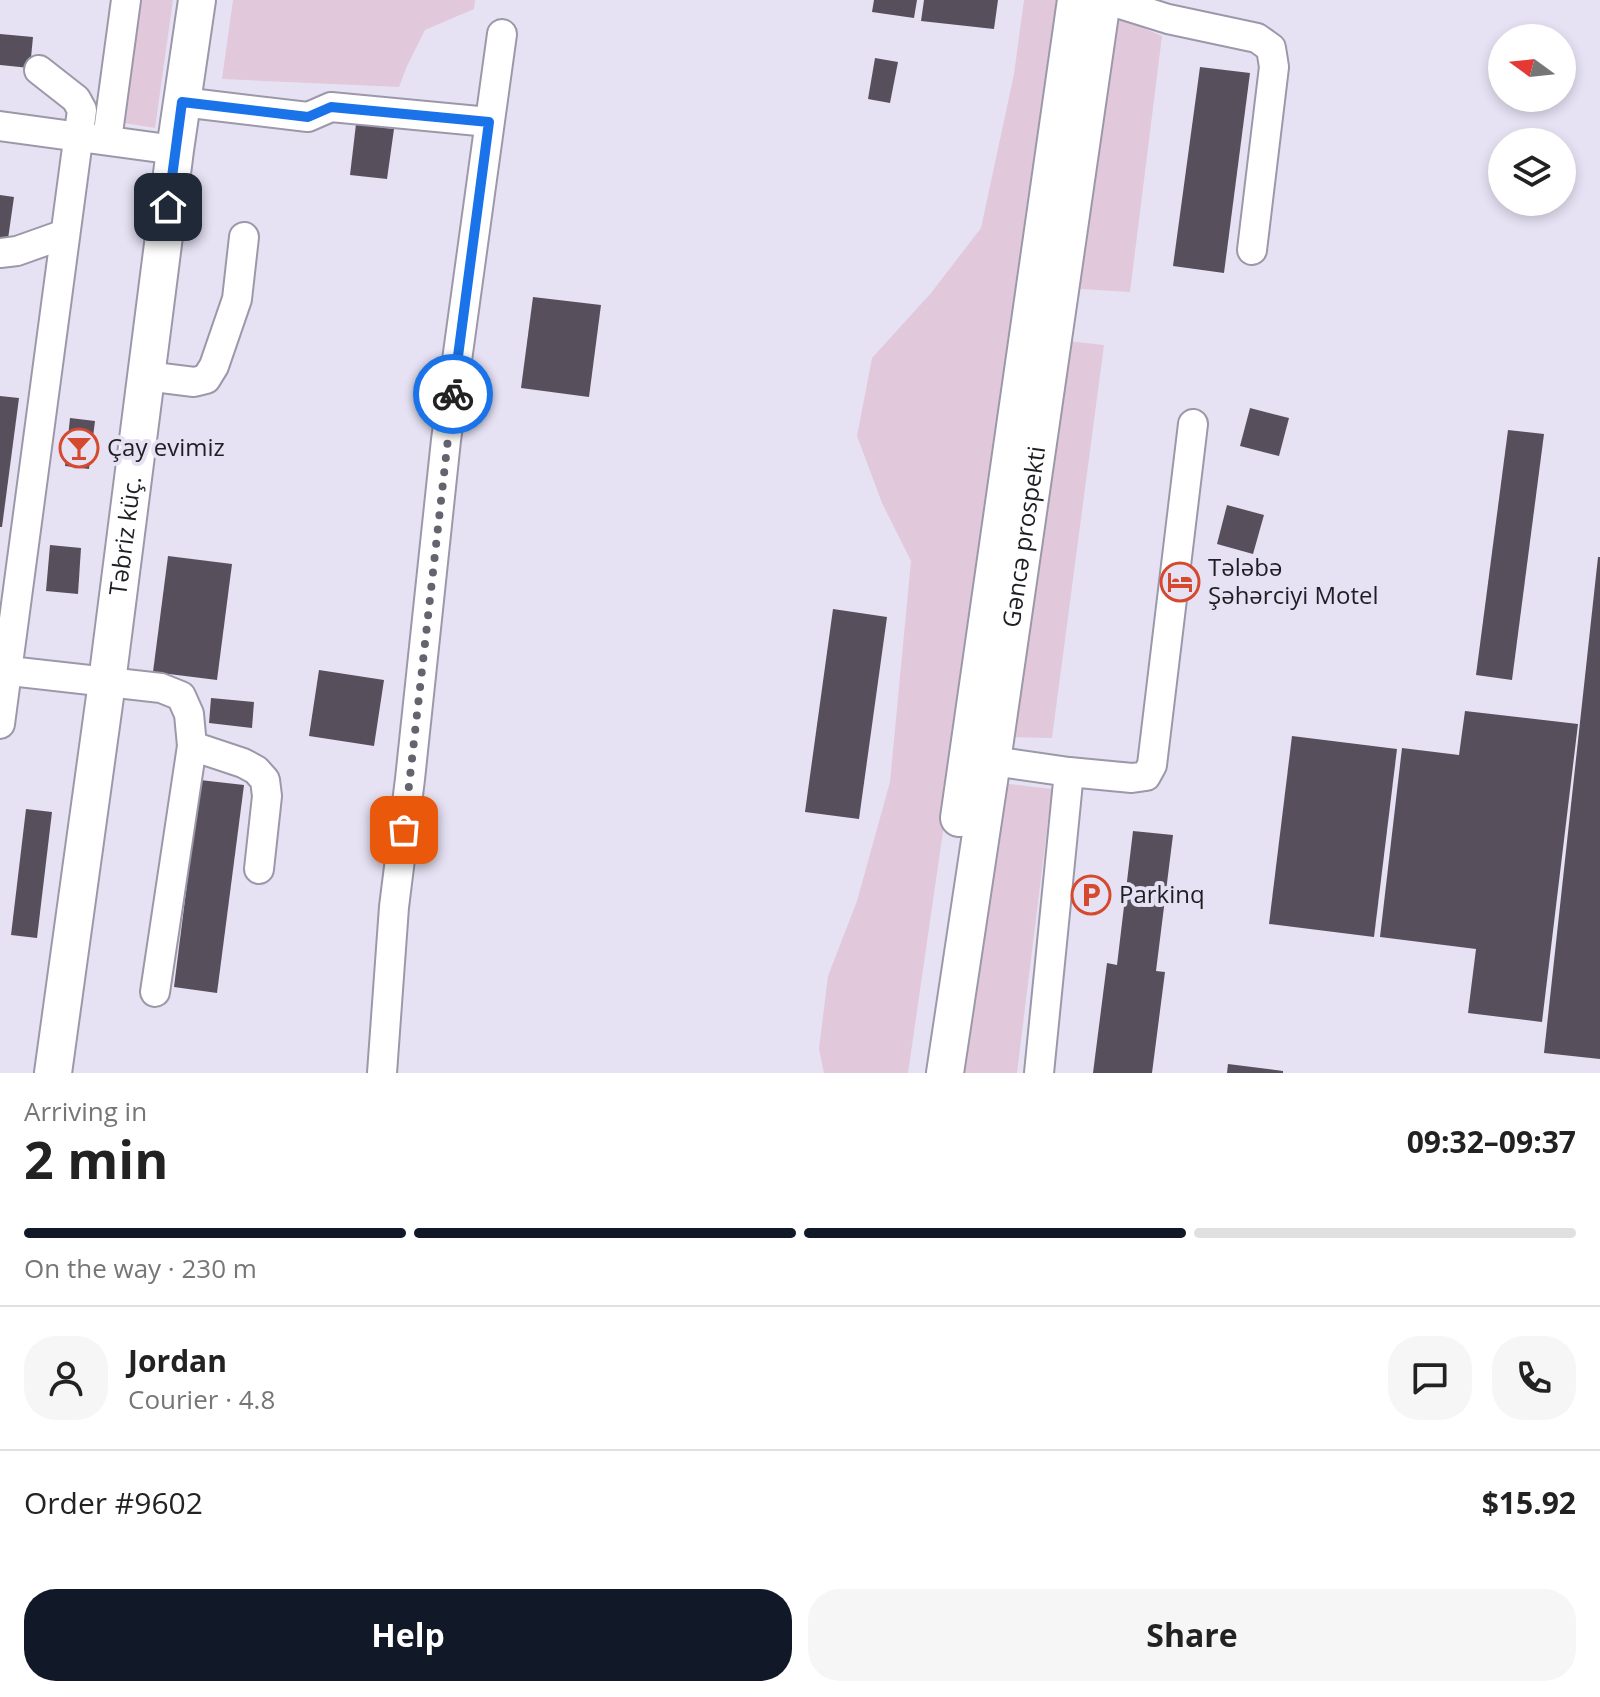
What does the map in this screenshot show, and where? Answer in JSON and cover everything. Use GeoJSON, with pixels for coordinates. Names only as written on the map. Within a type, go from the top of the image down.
{"type":"FeatureCollection","features":[{"type":"Feature","properties":{"kind":"main road","name":"Təbriz küç."},"geometry":{"type":"LineString","coordinates":[[53,1073],[197,0]]}},
{"type":"Feature","properties":{"kind":"main road","name":"Gəncə prospekti"},"geometry":{"type":"LineString","coordinates":[[945,1073],[980,759],[1076,0]]}},
{"type":"Feature","properties":{"kind":"main road","name":"Gəncə prospekti"},"geometry":{"type":"LineString","coordinates":[[922,1073],[980,759],[1104,0]]}},
{"type":"Feature","properties":{"kind":"street"},"geometry":{"type":"LineString","coordinates":[[107,140],[126,0]]}},
{"type":"Feature","properties":{"kind":"street"},"geometry":{"type":"LineString","coordinates":[[1104,0],[1168,19],[1257,38],[1271,48],[1274,67],[1252,250]]}},
{"type":"Feature","properties":{"kind":"street"},"geometry":{"type":"LineString","coordinates":[[382,1073],[394,907],[446,440],[502,34]]}},
{"type":"Feature","properties":{"kind":"street"},"geometry":{"type":"LineString","coordinates":[[0,724],[3,670],[82,110],[76,99],[39,70]]}},
{"type":"Feature","properties":{"kind":"street"},"geometry":{"type":"LineString","coordinates":[[182,102],[308,117],[331,107],[489,122]]}},
{"type":"Feature","properties":{"kind":"street"},"geometry":{"type":"LineString","coordinates":[[0,126],[175,150]]}},
{"type":"Feature","properties":{"kind":"street"},"geometry":{"type":"LineString","coordinates":[[0,253],[17,251],[65,234]]}},
{"type":"Feature","properties":{"kind":"street"},"geometry":{"type":"LineString","coordinates":[[146,376],[194,382],[206,379],[214,366],[237,299],[244,237]]}},
{"type":"Feature","properties":{"kind":"street"},"geometry":{"type":"LineString","coordinates":[[980,759],[1069,772],[1132,778],[1146,776],[1152,765],[1193,424]]}},
{"type":"Feature","properties":{"kind":"street"},"geometry":{"type":"LineString","coordinates":[[3,670],[161,688],[181,696],[189,714],[192,746],[155,992]]}},
{"type":"Feature","properties":{"kind":"street"},"geometry":{"type":"LineString","coordinates":[[192,746],[243,763],[256,770],[265,780],[267,796],[259,869]]}},
{"type":"Feature","properties":{"kind":"street"},"geometry":{"type":"LineString","coordinates":[[1039,1073],[1069,772]]}},
{"type":"Feature","properties":{"kind":"shaded area"},"geometry":{"type":"Polygon","coordinates":[[[141,0],[173,0],[155,128],[124,123],[141,0]]]}},
{"type":"Feature","properties":{"kind":"shaded area"},"geometry":{"type":"Polygon","coordinates":[[[233,0],[475,0],[474,9],[425,30],[399,87],[222,79],[233,0]]]}},
{"type":"Feature","properties":{"kind":"shaded area"},"geometry":{"type":"Polygon","coordinates":[[[1024,0],[1057,0],[986,535],[908,1073],[824,1073],[819,1049],[828,976],[857,901],[890,782],[911,561],[882,503],[857,436],[872,358],[931,293],[981,228],[1014,74],[1024,0]]]}},
{"type":"Feature","properties":{"kind":"shaded area"},"geometry":{"type":"Polygon","coordinates":[[[1116,16],[1162,36],[1130,292],[1080,289],[1116,16]]]}},
{"type":"Feature","properties":{"kind":"shaded area"},"geometry":{"type":"Polygon","coordinates":[[[1067,341],[1104,345],[1052,738],[1008,737],[1067,341]]]}},
{"type":"Feature","properties":{"kind":"shaded area"},"geometry":{"type":"Polygon","coordinates":[[[1002,783],[1052,789],[1017,1073],[959,1073],[1002,783]]]}},
{"type":"Feature","properties":{"kind":"building"},"geometry":{"type":"Polygon","coordinates":[[[874,0],[917,0],[914,18],[872,12],[874,0]]]}},
{"type":"Feature","properties":{"kind":"building"},"geometry":{"type":"Polygon","coordinates":[[[924,0],[998,0],[994,29],[921,21],[924,0]]]}},
{"type":"Feature","properties":{"kind":"building"},"geometry":{"type":"Polygon","coordinates":[[[0,34],[33,37],[30,68],[0,65],[0,34]]]}},
{"type":"Feature","properties":{"kind":"building"},"geometry":{"type":"Polygon","coordinates":[[[875,58],[898,62],[890,103],[868,99],[875,58]]]}},
{"type":"Feature","properties":{"kind":"building"},"geometry":{"type":"Polygon","coordinates":[[[1200,67],[1250,73],[1224,273],[1173,266],[1200,67]]]}},
{"type":"Feature","properties":{"kind":"building"},"geometry":{"type":"Polygon","coordinates":[[[356,124],[394,129],[387,179],[350,175],[356,124]]]}},
{"type":"Feature","properties":{"kind":"building"},"geometry":{"type":"Polygon","coordinates":[[[0,195],[14,197],[8,239],[0,238],[0,195]]]}},
{"type":"Feature","properties":{"kind":"building"},"geometry":{"type":"Polygon","coordinates":[[[533,297],[601,305],[589,397],[521,388],[533,297]]]}},
{"type":"Feature","properties":{"kind":"building"},"geometry":{"type":"Polygon","coordinates":[[[0,396],[19,398],[2,527],[0,527],[0,396]]]}},
{"type":"Feature","properties":{"kind":"building"},"geometry":{"type":"Polygon","coordinates":[[[1250,408],[1289,418],[1279,456],[1240,446],[1250,408]]]}},
{"type":"Feature","properties":{"kind":"building"},"geometry":{"type":"Polygon","coordinates":[[[70,418],[95,421],[89,469],[65,466],[70,418]]]}},
{"type":"Feature","properties":{"kind":"building"},"geometry":{"type":"Polygon","coordinates":[[[1508,430],[1544,434],[1512,680],[1476,675],[1508,430]]]}},
{"type":"Feature","properties":{"kind":"building"},"geometry":{"type":"Polygon","coordinates":[[[1227,505],[1264,515],[1253,554],[1217,544],[1227,505]]]}},
{"type":"Feature","properties":{"kind":"building"},"geometry":{"type":"Polygon","coordinates":[[[50,545],[81,548],[78,594],[46,591],[50,545]]]}},
{"type":"Feature","properties":{"kind":"building"},"geometry":{"type":"Polygon","coordinates":[[[168,556],[232,564],[217,680],[153,672],[168,556]]]}},
{"type":"Feature","properties":{"kind":"building"},"geometry":{"type":"Polygon","coordinates":[[[1600,557],[1600,1059],[1544,1053],[1600,557]]]}},
{"type":"Feature","properties":{"kind":"building"},"geometry":{"type":"Polygon","coordinates":[[[833,609],[887,617],[859,819],[805,812],[833,609]]]}},
{"type":"Feature","properties":{"kind":"building"},"geometry":{"type":"Polygon","coordinates":[[[319,670],[384,680],[374,746],[309,736],[319,670]]]}},
{"type":"Feature","properties":{"kind":"building"},"geometry":{"type":"Polygon","coordinates":[[[211,698],[254,702],[252,728],[209,723],[211,698]]]}},
{"type":"Feature","properties":{"kind":"building"},"geometry":{"type":"Polygon","coordinates":[[[1465,711],[1578,724],[1542,1022],[1468,1013],[1476,949],[1380,937],[1402,748],[1459,755],[1465,711]]]}},
{"type":"Feature","properties":{"kind":"building"},"geometry":{"type":"Polygon","coordinates":[[[1292,736],[1397,749],[1374,937],[1269,924],[1292,736]]]}},
{"type":"Feature","properties":{"kind":"building"},"geometry":{"type":"Polygon","coordinates":[[[200,780],[244,785],[217,993],[174,987],[200,780]]]}},
{"type":"Feature","properties":{"kind":"building"},"geometry":{"type":"Polygon","coordinates":[[[26,809],[52,812],[37,938],[11,935],[26,809]]]}},
{"type":"Feature","properties":{"kind":"building"},"geometry":{"type":"Polygon","coordinates":[[[1133,831],[1173,835],[1156,971],[1165,972],[1152,1073],[1093,1073],[1107,963],[1117,965],[1133,831]]]}},
{"type":"Feature","properties":{"kind":"building"},"geometry":{"type":"Polygon","coordinates":[[[1228,1064],[1283,1071],[1283,1073],[1227,1073],[1228,1064]]]}},
{"type":"Feature","properties":{"kind":"way so far"},"geometry":{"type":"LineString","coordinates":[[404,830],[453,394]]}},
{"type":"Feature","properties":{"kind":"place","name":"Çay evimiz"},"geometry":{"type":"Point","coordinates":[79,448]}},
{"type":"Feature","properties":{"kind":"place","name":"Tələbə Şəhərciyi Motel"},"geometry":{"type":"Point","coordinates":[1180,582]}},
{"type":"Feature","properties":{"kind":"place","name":"Parkinq"},"geometry":{"type":"Point","coordinates":[1091,895]}},
{"type":"Feature","properties":{"kind":"route"},"geometry":{"type":"LineString","coordinates":[[168,207],[182,102],[308,117],[331,107],[489,122],[453,394]]}}]}
